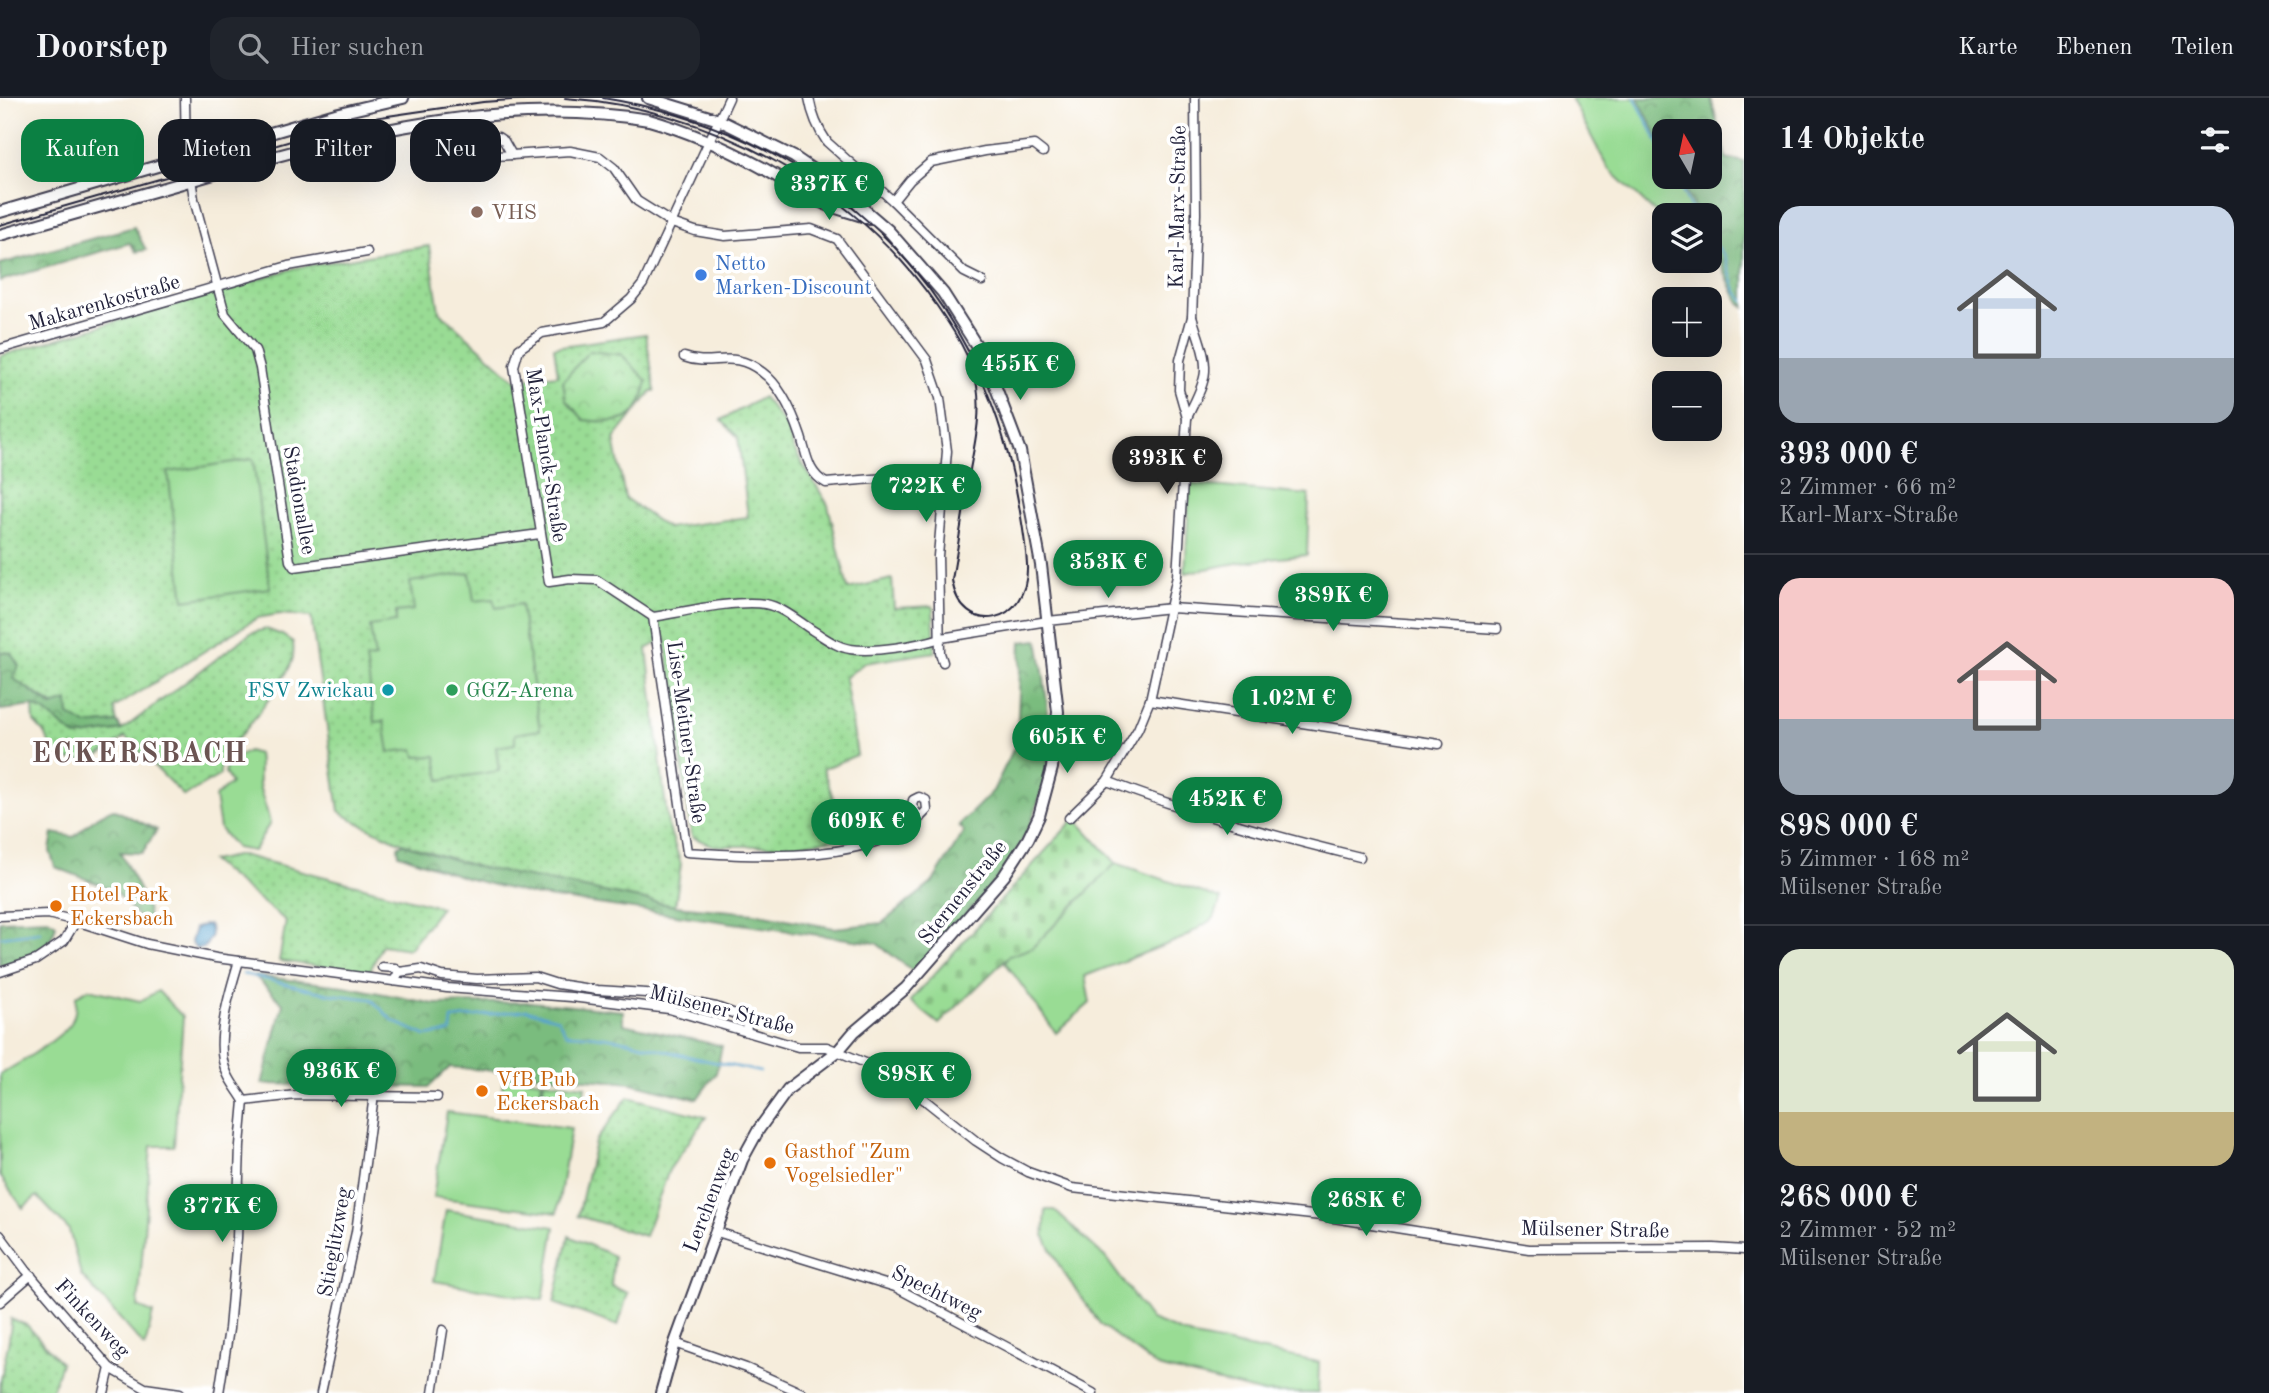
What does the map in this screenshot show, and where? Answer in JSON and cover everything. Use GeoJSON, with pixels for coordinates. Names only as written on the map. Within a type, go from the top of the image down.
{"type":"FeatureCollection","features":[{"type":"Feature","properties":{"kind":"street"},"geometry":{"type":"LineString","coordinates":[[185,98],[185,119]]}},
{"type":"Feature","properties":{"kind":"street"},"geometry":{"type":"LineString","coordinates":[[276,132],[404,98]]}},
{"type":"Feature","properties":{"kind":"street","name":"Sternenstraße"},"geometry":{"type":"LineString","coordinates":[[648,98],[719,120],[794,157],[838,187],[888,230],[943,293],[985,359],[1020,451],[1035,528],[1058,712],[1052,768],[1039,816],[1004,876],[906,988],[854,1032],[838,1051]]}},
{"type":"Feature","properties":{"kind":"street","name":"Max-Planck-Straße"},"geometry":{"type":"LineString","coordinates":[[653,617],[597,580],[570,579],[549,582],[514,366],[519,349],[541,333],[604,321],[631,299],[643,284],[729,98]]}},
{"type":"Feature","properties":{"kind":"street"},"geometry":{"type":"LineString","coordinates":[[809,98],[815,121],[828,142],[893,201],[964,272],[982,281]]}},
{"type":"Feature","properties":{"kind":"street","name":"Karl-Marx-Straße"},"geometry":{"type":"LineString","coordinates":[[1069,818],[1107,781],[1138,729],[1150,700],[1177,576],[1187,418],[1179,390],[1180,360],[1192,317],[1196,214],[1195,98]]}},
{"type":"Feature","properties":{"kind":"street","name":"Sternenstraße"},"geometry":{"type":"LineString","coordinates":[[276,156],[335,139],[440,118],[562,107],[649,121],[709,141],[828,205],[863,216],[888,230]]}},
{"type":"Feature","properties":{"kind":"street"},"geometry":{"type":"LineString","coordinates":[[893,201],[909,180],[931,162],[1034,145],[1043,152]]}},
{"type":"Feature","properties":{"kind":"street"},"geometry":{"type":"LineString","coordinates":[[512,155],[570,152],[600,158],[614,168],[637,201],[672,223],[708,234],[725,236],[811,229],[837,239],[927,360],[940,398],[947,451],[938,556],[940,653],[943,662]]}},
{"type":"Feature","properties":{"kind":"street"},"geometry":{"type":"LineString","coordinates":[[0,212],[158,166]]}},
{"type":"Feature","properties":{"kind":"street","name":"Sternenstraße"},"geometry":{"type":"LineString","coordinates":[[0,235],[184,182]]}},
{"type":"Feature","properties":{"kind":"street"},"geometry":{"type":"LineString","coordinates":[[191,182],[217,288]]}},
{"type":"Feature","properties":{"kind":"street","name":"Makarenkostraße"},"geometry":{"type":"LineString","coordinates":[[0,349],[288,266],[367,253]]}},
{"type":"Feature","properties":{"kind":"street","name":"Stadionallee"},"geometry":{"type":"LineString","coordinates":[[217,288],[225,314],[247,338],[258,359],[290,561],[294,567],[540,534]]}},
{"type":"Feature","properties":{"kind":"street","name":"Karl-Marx-Straße"},"geometry":{"type":"LineString","coordinates":[[1187,418],[1205,372],[1192,317]]}},
{"type":"Feature","properties":{"kind":"street"},"geometry":{"type":"LineString","coordinates":[[684,357],[695,361],[733,358],[764,372],[793,417],[809,467],[816,478],[826,483],[944,473]]}},
{"type":"Feature","properties":{"kind":"street"},"geometry":{"type":"LineString","coordinates":[[653,617],[736,604],[765,604],[780,610],[833,643],[850,649],[866,650],[1048,621],[1171,608],[1497,629]]}},
{"type":"Feature","properties":{"kind":"street","name":"Lise-Meitner-Straße"},"geometry":{"type":"LineString","coordinates":[[653,617],[687,852],[759,856],[830,852],[891,836],[920,818]]}},
{"type":"Feature","properties":{"kind":"street"},"geometry":{"type":"LineString","coordinates":[[1150,700],[1439,744]]}},
{"type":"Feature","properties":{"kind":"street"},"geometry":{"type":"LineString","coordinates":[[1107,781],[1159,801],[1262,833],[1360,857]]}},
{"type":"Feature","properties":{"kind":"street","name":"Mülsener Straße"},"geometry":{"type":"LineString","coordinates":[[0,915],[48,914],[76,920],[177,952],[239,961],[447,988],[571,996],[669,1009],[798,1046],[827,1047],[892,1074],[976,1141],[1002,1158],[1028,1172],[1072,1188],[1321,1216],[1529,1249],[1744,1250]]}},
{"type":"Feature","properties":{"kind":"street"},"geometry":{"type":"LineString","coordinates":[[0,972],[36,960],[64,941],[76,920]]}},
{"type":"Feature","properties":{"kind":"street"},"geometry":{"type":"LineString","coordinates":[[219,1393],[229,1329],[237,1238],[244,1101],[225,1071],[222,1043],[225,1014],[239,961]]}},
{"type":"Feature","properties":{"kind":"street"},"geometry":{"type":"LineString","coordinates":[[382,967],[395,968],[399,972],[421,970],[442,976],[477,979],[535,977],[557,984],[597,990],[646,993],[716,1007],[738,1015],[746,1023],[747,1031]]}},
{"type":"Feature","properties":{"kind":"street"},"geometry":{"type":"LineString","coordinates":[[394,981],[399,972]]}},
{"type":"Feature","properties":{"kind":"street","name":"Lerchenweg"},"geometry":{"type":"LineString","coordinates":[[661,1393],[676,1343],[742,1160],[759,1129],[789,1089],[838,1051]]}},
{"type":"Feature","properties":{"kind":"street"},"geometry":{"type":"LineString","coordinates":[[244,1101],[296,1095],[438,1097]]}},
{"type":"Feature","properties":{"kind":"street","name":"Stieglitzweg"},"geometry":{"type":"LineString","coordinates":[[321,1393],[356,1232],[374,1095]]}},
{"type":"Feature","properties":{"kind":"street","name":"Spechtweg"},"geometry":{"type":"LineString","coordinates":[[717,1232],[895,1287],[1093,1393]]}},
{"type":"Feature","properties":{"kind":"street","name":"Finkenweg"},"geometry":{"type":"LineString","coordinates":[[0,1235],[110,1368],[145,1388],[180,1393]]}},
{"type":"Feature","properties":{"kind":"street"},"geometry":{"type":"LineString","coordinates":[[0,1302],[31,1275]]}},
{"type":"Feature","properties":{"kind":"street"},"geometry":{"type":"LineString","coordinates":[[433,1393],[443,1330]]}},
{"type":"Feature","properties":{"kind":"street"},"geometry":{"type":"LineString","coordinates":[[676,1343],[746,1368],[802,1393]]}},
{"type":"Feature","properties":{"kind":"street"},"geometry":{"type":"LineString","coordinates":[[104,1393],[110,1368]]}},
{"type":"Feature","properties":{"kind":"green space"},"geometry":{"type":"Polygon","coordinates":[[[1571,98],[1638,98],[1652,125],[1652,189],[1684,189],[1692,203],[1652,203],[1652,210],[1608,168],[1571,98]]]}},
{"type":"Feature","properties":{"kind":"green space"},"geometry":{"type":"Polygon","coordinates":[[[1638,98],[1711,98],[1716,119],[1652,119],[1652,125],[1638,98]]]}},
{"type":"Feature","properties":{"kind":"green space"},"geometry":{"type":"Polygon","coordinates":[[[1722,142],[1726,158],[1744,162],[1744,307],[1737,299],[1722,266],[1722,203],[1692,203],[1684,189],[1722,189],[1722,142]]]}},
{"type":"Feature","properties":{"kind":"green space"},"geometry":{"type":"Polygon","coordinates":[[[134,227],[146,250],[136,252],[130,243],[0,281],[0,264],[134,227]]]}},
{"type":"Feature","properties":{"kind":"green space"},"geometry":{"type":"Polygon","coordinates":[[[429,246],[439,311],[515,380],[558,375],[554,347],[646,334],[655,391],[651,392],[614,439],[625,498],[667,528],[748,517],[738,437],[721,420],[763,397],[789,429],[793,448],[828,505],[848,589],[892,579],[894,608],[933,606],[935,652],[864,663],[845,678],[857,755],[823,769],[847,837],[789,846],[714,846],[692,837],[665,639],[647,649],[668,825],[681,864],[675,906],[526,879],[452,860],[382,834],[339,811],[311,617],[280,614],[257,618],[114,708],[117,722],[85,725],[12,678],[11,653],[0,652],[0,356],[299,267],[429,246]]]}},
{"type":"Feature","properties":{"kind":"green space"},"geometry":{"type":"Polygon","coordinates":[[[589,351],[622,355],[647,381],[639,405],[627,418],[609,422],[584,420],[566,400],[563,381],[589,351]]]}},
{"type":"Feature","properties":{"kind":"green space"},"geometry":{"type":"Polygon","coordinates":[[[253,459],[270,588],[184,600],[168,472],[253,459]]]}},
{"type":"Feature","properties":{"kind":"green space"},"geometry":{"type":"Polygon","coordinates":[[[1190,484],[1309,495],[1307,555],[1242,562],[1185,573],[1190,484]]]}},
{"type":"Feature","properties":{"kind":"green space","name":"GGZ-Arena"},"geometry":{"type":"Polygon","coordinates":[[[470,573],[474,601],[493,599],[496,608],[521,604],[540,730],[515,734],[515,744],[496,747],[499,771],[440,780],[436,756],[416,757],[414,749],[389,752],[384,721],[375,722],[366,659],[375,658],[370,626],[396,622],[396,612],[414,610],[410,582],[470,573]]]}},
{"type":"Feature","properties":{"kind":"green space"},"geometry":{"type":"Polygon","coordinates":[[[266,629],[293,642],[291,664],[261,709],[226,751],[221,762],[220,775],[184,796],[125,737],[93,758],[67,760],[54,757],[46,735],[34,722],[33,706],[44,711],[76,737],[122,730],[251,633],[266,629]]]}},
{"type":"Feature","properties":{"kind":"green space"},"geometry":{"type":"Polygon","coordinates":[[[1038,640],[1045,687],[1049,755],[1034,814],[1023,839],[1001,874],[914,972],[876,943],[533,895],[466,878],[399,854],[398,846],[404,844],[478,867],[675,906],[754,913],[834,928],[882,923],[932,883],[964,832],[959,825],[993,791],[1017,742],[1021,642],[1038,640]]]}},
{"type":"Feature","properties":{"kind":"green space"},"geometry":{"type":"Polygon","coordinates":[[[0,652],[11,653],[19,666],[13,678],[52,706],[68,701],[69,715],[86,725],[117,722],[122,730],[76,737],[44,711],[33,706],[0,710],[0,652]]]}},
{"type":"Feature","properties":{"kind":"green space"},"geometry":{"type":"Polygon","coordinates":[[[248,751],[258,754],[259,784],[270,824],[253,851],[236,848],[220,829],[215,797],[231,783],[225,773],[226,763],[248,751]]]}},
{"type":"Feature","properties":{"kind":"green space"},"geometry":{"type":"Polygon","coordinates":[[[113,809],[157,830],[142,853],[120,852],[146,903],[150,923],[141,920],[114,890],[55,867],[50,851],[53,833],[74,837],[97,816],[113,809]]]}},
{"type":"Feature","properties":{"kind":"green space"},"geometry":{"type":"Polygon","coordinates":[[[1075,818],[1116,863],[1032,948],[1009,956],[939,1024],[910,1001],[1075,818]]]}},
{"type":"Feature","properties":{"kind":"green space"},"geometry":{"type":"Polygon","coordinates":[[[241,855],[441,907],[409,949],[382,945],[369,973],[279,961],[286,921],[211,861],[241,855]]]}},
{"type":"Feature","properties":{"kind":"green space"},"geometry":{"type":"Polygon","coordinates":[[[1116,863],[1221,899],[1214,918],[1183,938],[1085,976],[1090,1003],[1056,1033],[1005,962],[1009,956],[1032,948],[1116,863]]]}},
{"type":"Feature","properties":{"kind":"green space"},"geometry":{"type":"Polygon","coordinates":[[[48,919],[56,924],[53,934],[43,947],[27,957],[0,966],[0,921],[48,919]]]}},
{"type":"Feature","properties":{"kind":"green space"},"geometry":{"type":"Polygon","coordinates":[[[255,976],[344,986],[434,1004],[531,1002],[623,1011],[623,1024],[722,1046],[716,1073],[697,1099],[631,1083],[450,1067],[429,1087],[262,1084],[283,1004],[255,976]]]}},
{"type":"Feature","properties":{"kind":"green space"},"geometry":{"type":"Polygon","coordinates":[[[89,989],[140,1001],[158,991],[183,1017],[174,1146],[151,1146],[138,1307],[153,1313],[145,1347],[81,1275],[69,1230],[37,1196],[23,1208],[0,1176],[0,1074],[38,1051],[66,1029],[74,1016],[76,996],[89,989]]]}},
{"type":"Feature","properties":{"kind":"green space"},"geometry":{"type":"Polygon","coordinates":[[[504,1075],[542,1081],[539,1102],[501,1096],[504,1075]]]}},
{"type":"Feature","properties":{"kind":"green space"},"geometry":{"type":"Polygon","coordinates":[[[544,1081],[585,1086],[582,1108],[541,1103],[544,1081]]]}},
{"type":"Feature","properties":{"kind":"green space"},"geometry":{"type":"Polygon","coordinates":[[[628,1097],[706,1117],[669,1170],[645,1236],[578,1216],[595,1142],[628,1097]]]}},
{"type":"Feature","properties":{"kind":"green space"},"geometry":{"type":"Polygon","coordinates":[[[447,1112],[571,1128],[557,1213],[433,1197],[447,1112]]]}},
{"type":"Feature","properties":{"kind":"green space"},"geometry":{"type":"Polygon","coordinates":[[[446,1210],[555,1227],[543,1300],[434,1281],[446,1210]]]}},
{"type":"Feature","properties":{"kind":"green space"},"geometry":{"type":"Polygon","coordinates":[[[1046,1210],[1054,1210],[1105,1257],[1151,1320],[1194,1337],[1319,1362],[1318,1393],[1264,1393],[1158,1367],[1101,1325],[1061,1269],[1044,1235],[1046,1210]]]}},
{"type":"Feature","properties":{"kind":"green space"},"geometry":{"type":"Polygon","coordinates":[[[569,1236],[614,1256],[611,1286],[628,1293],[618,1326],[554,1303],[569,1236]]]}},
{"type":"Feature","properties":{"kind":"green space"},"geometry":{"type":"Polygon","coordinates":[[[11,1319],[27,1325],[61,1363],[51,1393],[0,1393],[11,1319]]]}},
{"type":"Feature","properties":{"kind":"water"},"geometry":{"type":"Polygon","coordinates":[[[206,924],[210,926],[211,937],[204,948],[196,949],[191,942],[195,928],[206,924]]]}},
{"type":"Feature","properties":{"kind":"waterway"},"geometry":{"type":"LineString","coordinates":[[1635,98],[1652,131]]}},
{"type":"Feature","properties":{"kind":"waterway"},"geometry":{"type":"LineString","coordinates":[[1682,189],[1688,203]]}},
{"type":"Feature","properties":{"kind":"waterway"},"geometry":{"type":"LineString","coordinates":[[1722,253],[1736,291],[1744,301]]}},
{"type":"Feature","properties":{"kind":"waterway"},"geometry":{"type":"LineString","coordinates":[[0,937],[40,932]]}},
{"type":"Feature","properties":{"kind":"waterway"},"geometry":{"type":"LineString","coordinates":[[243,974],[329,994],[371,999],[393,1021],[426,1036],[451,1032],[452,1019],[527,1010],[558,1019],[566,1034],[621,1040],[760,1072]]}},
{"type":"Feature","properties":{"kind":"tram line"},"geometry":{"type":"LineString","coordinates":[[0,225],[367,119],[483,102],[540,98]]}},
{"type":"Feature","properties":{"kind":"tram line"},"geometry":{"type":"LineString","coordinates":[[565,98],[619,105],[673,118],[725,137],[774,161],[821,190],[864,224],[903,263],[956,334],[971,364],[977,386],[977,431],[952,580],[958,599],[968,611],[980,617],[994,617],[1007,612],[1018,601],[1025,585],[1027,564],[1013,475],[991,401],[959,334],[918,274],[868,222],[812,177],[748,142],[678,115],[603,98]]}},
{"type":"Feature","properties":{"kind":"place","name":"VHS"},"geometry":{"type":"Point","coordinates":[477,212]}},
{"type":"Feature","properties":{"kind":"place","name":"Netto Marken-Discount"},"geometry":{"type":"Point","coordinates":[701,275]}},
{"type":"Feature","properties":{"kind":"place","name":"FSV Zwickau"},"geometry":{"type":"Point","coordinates":[388,690]}},
{"type":"Feature","properties":{"kind":"place","name":"GGZ-Arena"},"geometry":{"type":"Point","coordinates":[452,690]}},
{"type":"Feature","properties":{"kind":"place","name":"Hotel Park Eckersbach"},"geometry":{"type":"Point","coordinates":[56,906]}},
{"type":"Feature","properties":{"kind":"place","name":"VfB Pub Eckersbach"},"geometry":{"type":"Point","coordinates":[482,1091]}},
{"type":"Feature","properties":{"kind":"place","name":"Gasthof \"Zum Vogelsiedler\""},"geometry":{"type":"Point","coordinates":[770,1163]}},
{"type":"Feature","properties":{"kind":"district","name":"ECKERSBACH"},"geometry":{"type":"Point","coordinates":[140,752]}}]}
